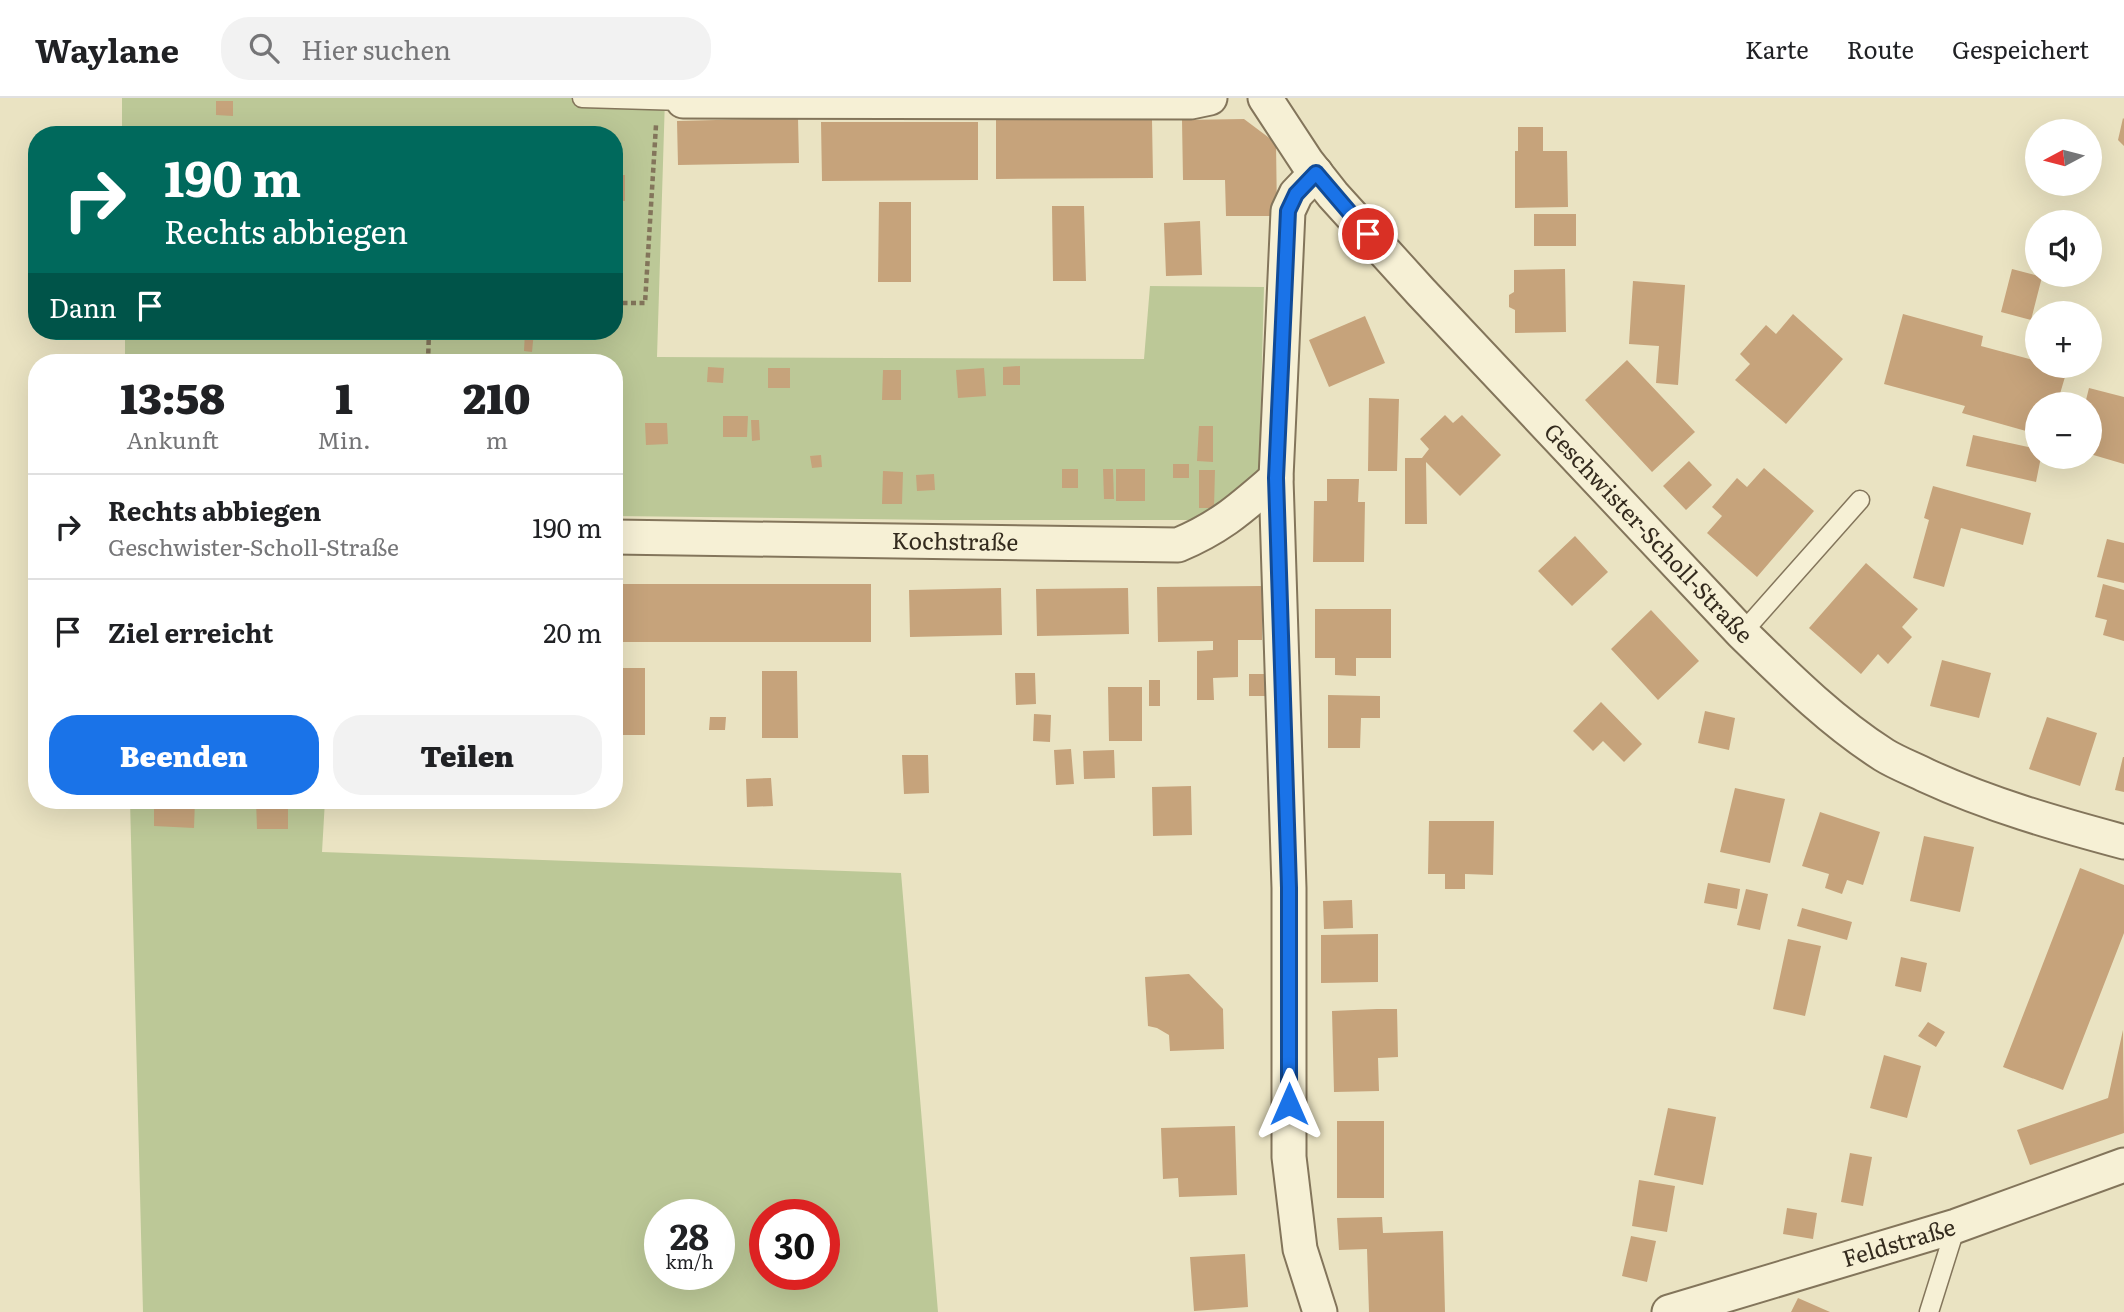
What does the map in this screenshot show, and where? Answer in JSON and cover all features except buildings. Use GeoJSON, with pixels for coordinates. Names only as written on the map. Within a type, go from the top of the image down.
{"type":"FeatureCollection","features":[{"type":"Feature","properties":{"kind":"street"},"geometry":{"type":"LineString","coordinates":[[670,100],[1191,102],[1210,98]]}},
{"type":"Feature","properties":{"kind":"street","name":"Geschwister-Scholl-Straße"},"geometry":{"type":"LineString","coordinates":[[1265,98],[1333,195],[1421,292],[1742,634],[1814,702],[1886,756],[1952,788],[2028,816],[2124,842]]}},
{"type":"Feature","properties":{"kind":"street"},"geometry":{"type":"LineString","coordinates":[[1316,173],[1296,194],[1288,211],[1276,478],[1289,888],[1289,1157],[1300,1250],[1320,1312]]}},
{"type":"Feature","properties":{"kind":"street","name":"Kochstraße"},"geometry":{"type":"LineString","coordinates":[[623,537],[1178,545],[1227,520],[1276,478]]}},
{"type":"Feature","properties":{"kind":"street","name":"Feldstraße"},"geometry":{"type":"LineString","coordinates":[[1669,1312],[1956,1226],[2124,1165]]}},
{"type":"Feature","properties":{"kind":"lane"},"geometry":{"type":"LineString","coordinates":[[582,98],[670,100]]}},
{"type":"Feature","properties":{"kind":"lane"},"geometry":{"type":"LineString","coordinates":[[1742,634],[1860,500]]}},
{"type":"Feature","properties":{"kind":"lane"},"geometry":{"type":"LineString","coordinates":[[1928,1312],[1956,1226]]}},
{"type":"Feature","properties":{"kind":"path"},"geometry":{"type":"LineString","coordinates":[[623,303],[645,303],[670,100]]}},
{"type":"Feature","properties":{"kind":"green space"},"geometry":{"type":"Polygon","coordinates":[[[122,98],[665,98],[657,357],[1144,359],[1150,286],[1264,287],[1259,473],[1209,520],[623,516],[623,354],[125,354],[125,340],[623,340],[623,126],[122,126],[122,98]]]}},
{"type":"Feature","properties":{"kind":"green space"},"geometry":{"type":"Polygon","coordinates":[[[130,809],[324,809],[322,852],[901,873],[938,1312],[143,1312],[130,809]]]}},
{"type":"Feature","properties":{"kind":"route"},"geometry":{"type":"LineString","coordinates":[[1289,1104],[1289,888],[1276,478],[1288,211],[1296,194],[1316,173],[1368,234]]}}]}
